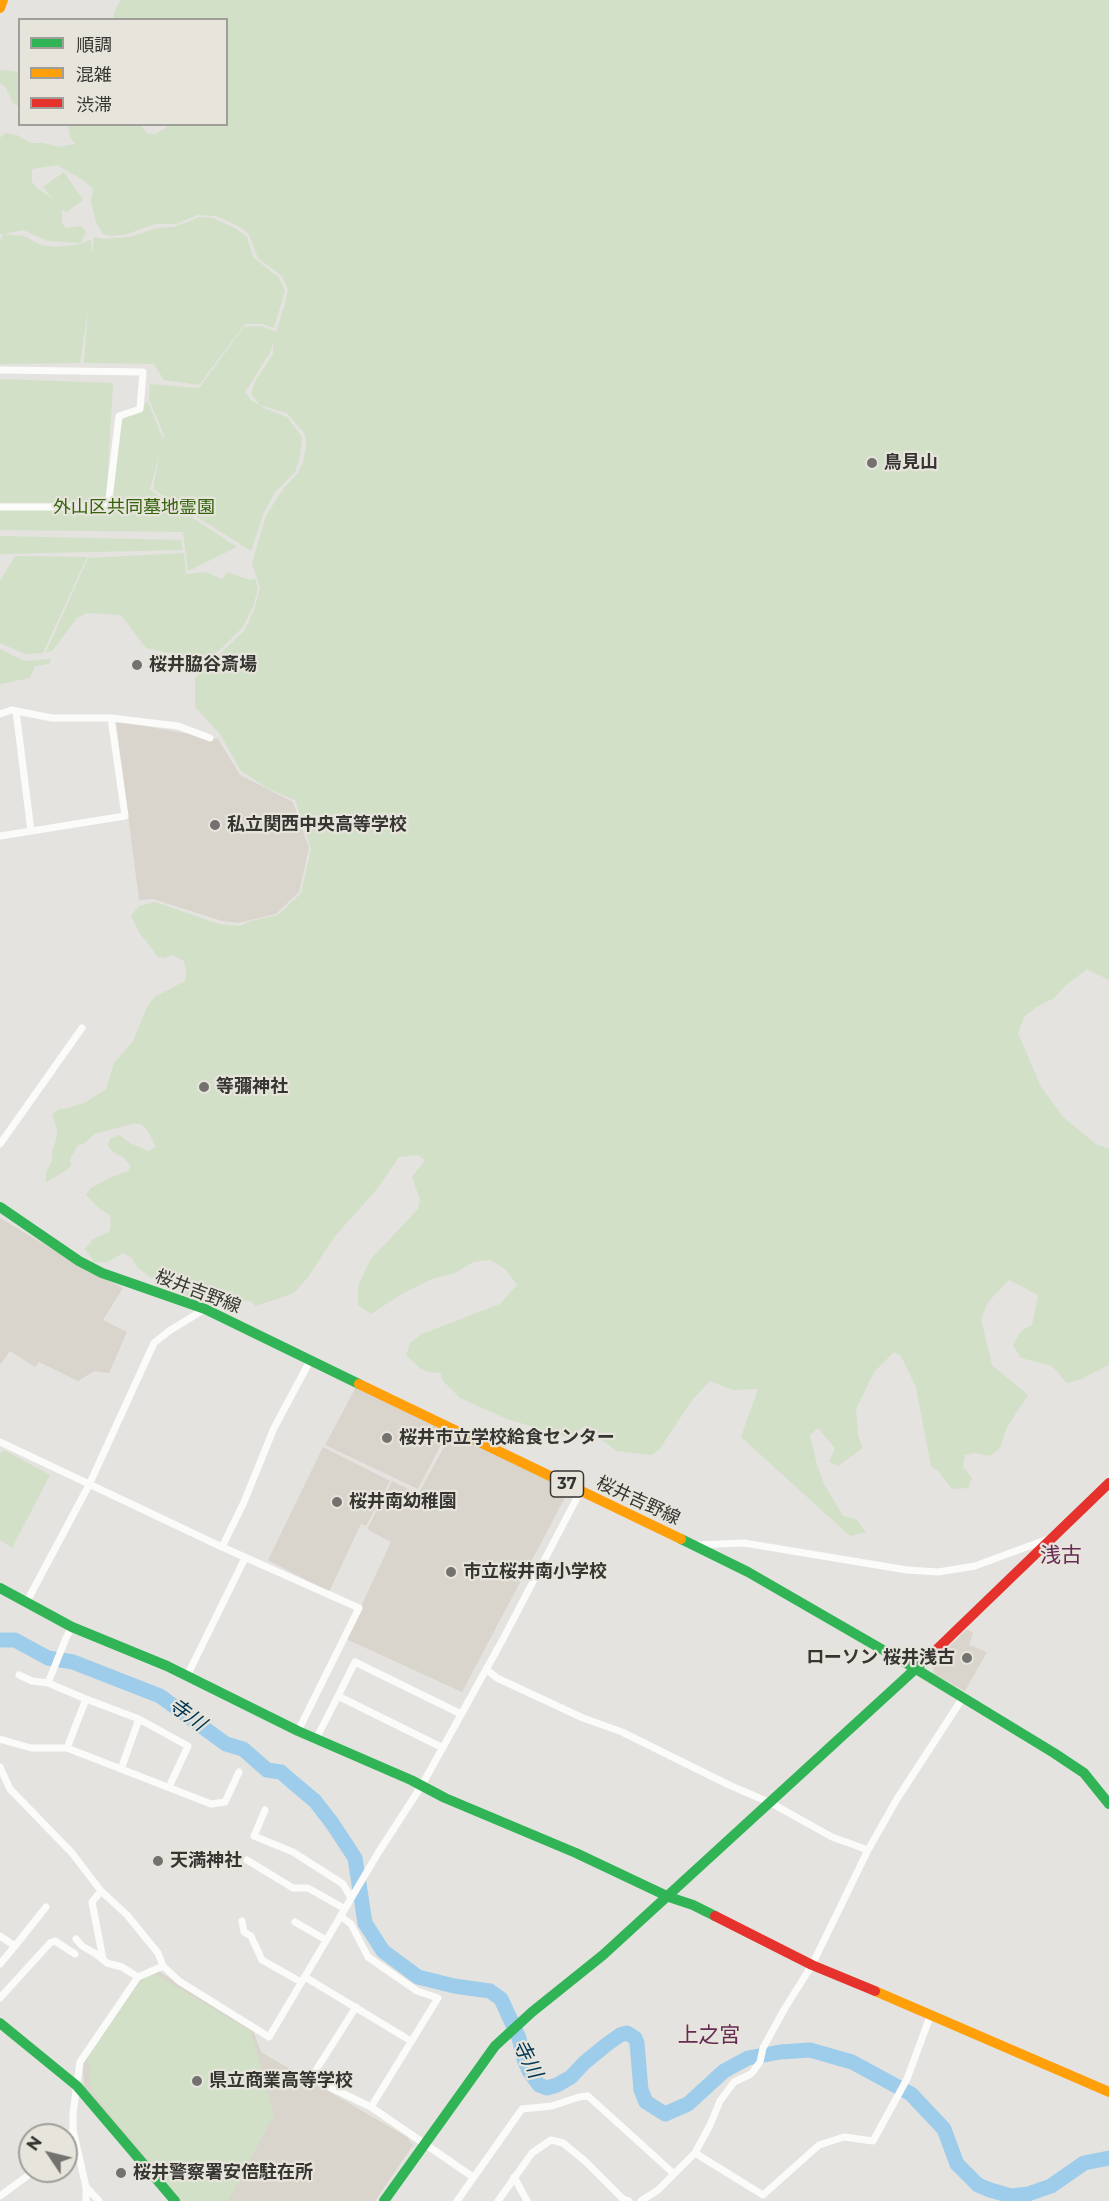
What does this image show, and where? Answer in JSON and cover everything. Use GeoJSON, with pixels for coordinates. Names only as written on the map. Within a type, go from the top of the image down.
{"type":"FeatureCollection","features":[{"type":"Feature","properties":{"kind":"main road"},"geometry":{"type":"LineString","coordinates":[[0,9],[3,0]]}},
{"type":"Feature","properties":{"kind":"main road","name":"桜井吉野線"},"geometry":{"type":"LineString","coordinates":[[0,1207],[102,1274],[206,1310],[748,1572],[916,1669],[1054,1753],[1084,1773],[1109,1804]]}},
{"type":"Feature","properties":{"kind":"main road"},"geometry":{"type":"LineString","coordinates":[[384,2201],[495,2046],[669,1897],[916,1669],[1109,1483]]}},
{"type":"Feature","properties":{"kind":"main road"},"geometry":{"type":"LineString","coordinates":[[0,1588],[72,1627],[187,1676],[298,1731],[422,1785],[445,1798],[576,1853],[669,1897],[693,1905],[812,1965],[931,2013],[1109,2092]]}},
{"type":"Feature","properties":{"kind":"main road"},"geometry":{"type":"LineString","coordinates":[[0,2023],[77,2086],[175,2201]]}},
{"type":"Feature","properties":{"kind":"street"},"geometry":{"type":"LineString","coordinates":[[0,370],[143,372],[140,409],[119,416],[108,507],[0,507]]}},
{"type":"Feature","properties":{"kind":"street"},"geometry":{"type":"LineString","coordinates":[[0,714],[11,710],[52,718],[111,718],[178,726],[210,738]]}},
{"type":"Feature","properties":{"kind":"street"},"geometry":{"type":"LineString","coordinates":[[16,711],[31,831]]}},
{"type":"Feature","properties":{"kind":"street"},"geometry":{"type":"LineString","coordinates":[[0,837],[125,816],[111,718]]}},
{"type":"Feature","properties":{"kind":"street"},"geometry":{"type":"LineString","coordinates":[[0,1144],[82,1028]]}},
{"type":"Feature","properties":{"kind":"street"},"geometry":{"type":"LineString","coordinates":[[26,1603],[89,1485],[154,1343],[169,1331],[206,1310]]}},
{"type":"Feature","properties":{"kind":"street"},"geometry":{"type":"LineString","coordinates":[[222,1547],[244,1503],[274,1428],[311,1359]]}},
{"type":"Feature","properties":{"kind":"street"},"geometry":{"type":"LineString","coordinates":[[0,1442],[245,1558],[359,1608],[298,1731]]}},
{"type":"Feature","properties":{"kind":"street"},"geometry":{"type":"LineString","coordinates":[[0,1767],[10,1789],[72,1853],[101,1891],[140,1930],[158,1953],[163,1966],[179,1981],[269,2037],[366,1873],[422,1785],[580,1492]]}},
{"type":"Feature","properties":{"kind":"street"},"geometry":{"type":"LineString","coordinates":[[692,1545],[744,1543],[907,1570],[938,1572],[995,1560],[1050,1538]]}},
{"type":"Feature","properties":{"kind":"street"},"geometry":{"type":"LineString","coordinates":[[187,1676],[245,1558]]}},
{"type":"Feature","properties":{"kind":"street"},"geometry":{"type":"LineString","coordinates":[[48,1683],[72,1627]]}},
{"type":"Feature","properties":{"kind":"street"},"geometry":{"type":"LineString","coordinates":[[316,1739],[355,1662],[461,1714]]}},
{"type":"Feature","properties":{"kind":"street"},"geometry":{"type":"LineString","coordinates":[[486,1669],[497,1678],[583,1718],[622,1732],[729,1785],[771,1803],[832,1836],[868,1850]]}},
{"type":"Feature","properties":{"kind":"street"},"geometry":{"type":"LineString","coordinates":[[19,1675],[32,1681],[48,1683],[86,1700],[139,1719],[188,1746],[169,1788]]}},
{"type":"Feature","properties":{"kind":"street"},"geometry":{"type":"LineString","coordinates":[[338,1696],[443,1748]]}},
{"type":"Feature","properties":{"kind":"street"},"geometry":{"type":"LineString","coordinates":[[641,2201],[658,2190],[694,2153],[720,2101],[734,2082],[751,2074],[760,2062],[763,2048],[812,1965],[868,1850],[897,1799],[962,1699]]}},
{"type":"Feature","properties":{"kind":"street"},"geometry":{"type":"LineString","coordinates":[[67,1748],[86,1700]]}},
{"type":"Feature","properties":{"kind":"street"},"geometry":{"type":"LineString","coordinates":[[122,1769],[139,1719]]}},
{"type":"Feature","properties":{"kind":"street"},"geometry":{"type":"LineString","coordinates":[[0,1739],[31,1748],[67,1748],[210,1803],[225,1802],[239,1772]]}},
{"type":"Feature","properties":{"kind":"street"},"geometry":{"type":"LineString","coordinates":[[265,1810],[254,1836],[293,1852],[343,1884],[351,1898]]}},
{"type":"Feature","properties":{"kind":"street"},"geometry":{"type":"LineString","coordinates":[[247,1860],[293,1888],[308,1888],[345,1909]]}},
{"type":"Feature","properties":{"kind":"street"},"geometry":{"type":"LineString","coordinates":[[101,1891],[92,1902],[104,1961]]}},
{"type":"Feature","properties":{"kind":"street"},"geometry":{"type":"LineString","coordinates":[[0,1964],[46,1907]]}},
{"type":"Feature","properties":{"kind":"street"},"geometry":{"type":"LineString","coordinates":[[340,1916],[351,1923],[368,1957],[417,1991],[438,1998],[371,2107]]}},
{"type":"Feature","properties":{"kind":"street"},"geometry":{"type":"LineString","coordinates":[[242,1921],[244,1932],[251,1936],[262,1960],[356,2007],[411,2041]]}},
{"type":"Feature","properties":{"kind":"street"},"geometry":{"type":"LineString","coordinates":[[295,1922],[326,1940]]}},
{"type":"Feature","properties":{"kind":"street"},"geometry":{"type":"LineString","coordinates":[[0,1936],[15,1946]]}},
{"type":"Feature","properties":{"kind":"street"},"geometry":{"type":"LineString","coordinates":[[76,1939],[81,1946],[104,1961],[122,1967],[138,1977]]}},
{"type":"Feature","properties":{"kind":"street"},"geometry":{"type":"LineString","coordinates":[[0,1998],[19,1974],[50,1943],[55,1941],[75,1954]]}},
{"type":"Feature","properties":{"kind":"street"},"geometry":{"type":"LineString","coordinates":[[73,2123],[80,2062],[138,1977],[163,1966]]}},
{"type":"Feature","properties":{"kind":"street"},"geometry":{"type":"LineString","coordinates":[[356,2007],[311,2078],[371,2107],[473,2177]]}},
{"type":"Feature","properties":{"kind":"street"},"geometry":{"type":"LineString","coordinates":[[694,2153],[763,2195],[819,2145],[844,2137],[873,2141],[907,2079],[931,2013]]}},
{"type":"Feature","properties":{"kind":"street"},"geometry":{"type":"LineString","coordinates":[[457,2201],[522,2109],[552,2106],[579,2097],[588,2096],[673,2173]]}},
{"type":"Feature","properties":{"kind":"street"},"geometry":{"type":"LineString","coordinates":[[498,2201],[532,2153],[551,2140],[563,2143],[585,2161],[623,2199],[628,2201]]}},
{"type":"Feature","properties":{"kind":"street"},"geometry":{"type":"LineString","coordinates":[[78,2152],[86,2187],[86,2201]]}},
{"type":"Feature","properties":{"kind":"street"},"geometry":{"type":"LineString","coordinates":[[514,2177],[527,2201]]}},
{"type":"Feature","properties":{"kind":"street"},"geometry":{"type":"LineString","coordinates":[[0,2196],[18,2183]]}},
{"type":"Feature","properties":{"kind":"street"},"geometry":{"type":"LineString","coordinates":[[86,2187],[99,2201]]}},
{"type":"Feature","properties":{"kind":"shaded area","name":"私立関西中央高等学校"},"geometry":{"type":"Polygon","coordinates":[[[116,721],[218,739],[240,775],[293,802],[309,848],[299,892],[276,914],[238,923],[222,921],[153,899],[139,900],[116,721]]]}},
{"type":"Feature","properties":{"kind":"shaded area"},"geometry":{"type":"Polygon","coordinates":[[[0,1218],[94,1274],[123,1288],[103,1320],[127,1332],[109,1373],[94,1371],[78,1381],[39,1362],[35,1367],[10,1351],[0,1365],[0,1218]]]}},
{"type":"Feature","properties":{"kind":"shaded area","name":"桜井市立学校給食センター"},"geometry":{"type":"Polygon","coordinates":[[[357,1385],[448,1431],[418,1489],[325,1445],[357,1385]]]}},
{"type":"Feature","properties":{"kind":"shaded area","name":"市立桜井南小学校"},"geometry":{"type":"Polygon","coordinates":[[[452,1433],[569,1490],[462,1692],[346,1639],[391,1542],[367,1529],[392,1481],[418,1494],[452,1433]]]}},
{"type":"Feature","properties":{"kind":"shaded area","name":"桜井南幼稚園"},"geometry":{"type":"Polygon","coordinates":[[[323,1447],[390,1481],[366,1526],[361,1524],[329,1592],[268,1560],[323,1447]]]}},
{"type":"Feature","properties":{"kind":"shaded area","name":"ローソン 桜井浅古"},"geometry":{"type":"Polygon","coordinates":[[[967,1629],[973,1633],[969,1645],[987,1652],[965,1691],[934,1674],[932,1663],[967,1629]]]}},
{"type":"Feature","properties":{"kind":"shaded area","name":"県立商業高等学校"},"geometry":{"type":"Polygon","coordinates":[[[152,1967],[253,2030],[261,2052],[407,2137],[413,2145],[375,2201],[178,2201],[84,2088],[83,2062],[141,1977],[152,1967]]]}},
{"type":"Feature","properties":{"kind":"green space","name":"外山区共同墓地霊園"},"geometry":{"type":"Polygon","coordinates":[[[121,0],[1109,0],[1109,980],[1087,969],[1066,985],[1054,998],[1024,1017],[1018,1033],[1041,1087],[1064,1118],[1096,1144],[1109,1149],[1109,1365],[1079,1380],[1067,1383],[1052,1366],[1021,1358],[1013,1345],[1021,1331],[1032,1325],[1038,1295],[1009,1280],[988,1302],[981,1319],[992,1365],[1028,1395],[1007,1427],[1000,1448],[990,1456],[975,1453],[965,1455],[963,1467],[972,1478],[968,1488],[952,1489],[931,1466],[916,1387],[901,1356],[894,1352],[874,1372],[856,1409],[858,1436],[863,1448],[838,1466],[829,1462],[835,1448],[818,1428],[810,1435],[824,1484],[843,1516],[856,1519],[866,1532],[850,1536],[741,1437],[758,1389],[733,1390],[710,1381],[692,1400],[659,1450],[651,1455],[616,1451],[585,1426],[569,1438],[507,1419],[460,1398],[443,1381],[440,1372],[432,1373],[421,1369],[406,1355],[410,1343],[422,1334],[500,1304],[517,1285],[505,1269],[490,1260],[473,1262],[455,1273],[432,1279],[403,1293],[371,1314],[358,1305],[358,1286],[370,1260],[418,1209],[420,1200],[412,1177],[425,1160],[418,1155],[399,1157],[377,1189],[335,1236],[308,1277],[294,1293],[256,1306],[251,1301],[234,1300],[206,1305],[200,1303],[181,1292],[171,1277],[165,1280],[150,1277],[137,1267],[132,1258],[123,1253],[107,1262],[94,1262],[85,1249],[93,1239],[109,1232],[111,1225],[110,1215],[86,1195],[91,1188],[128,1171],[131,1166],[108,1146],[110,1139],[119,1135],[148,1151],[156,1147],[148,1131],[141,1124],[132,1124],[94,1134],[85,1143],[78,1145],[70,1159],[71,1166],[46,1182],[46,1172],[52,1161],[52,1151],[56,1141],[57,1129],[52,1114],[60,1109],[86,1102],[106,1089],[114,1063],[133,1041],[148,1005],[155,997],[185,981],[184,961],[172,955],[164,958],[158,957],[139,932],[131,916],[139,906],[155,902],[219,924],[240,926],[278,915],[301,893],[311,849],[295,800],[269,789],[241,771],[220,734],[195,707],[195,678],[245,630],[260,588],[252,563],[266,516],[283,489],[298,473],[303,462],[305,434],[287,413],[260,405],[251,394],[256,380],[273,354],[273,342],[271,351],[245,392],[251,400],[266,409],[287,417],[302,437],[300,457],[295,472],[276,491],[264,512],[251,551],[153,489],[161,448],[150,490],[237,547],[188,571],[183,532],[0,530],[0,507],[71,503],[0,503],[0,379],[113,383],[106,502],[119,422],[148,402],[163,439],[164,435],[149,399],[150,384],[199,388],[244,327],[261,326],[276,332],[285,304],[288,290],[282,276],[258,258],[249,234],[240,227],[216,216],[198,215],[176,224],[155,224],[127,234],[112,236],[103,234],[96,222],[91,201],[93,189],[83,180],[57,165],[32,169],[32,182],[53,199],[43,187],[64,172],[83,200],[66,212],[62,209],[62,223],[66,228],[82,226],[86,232],[81,243],[48,241],[23,230],[4,234],[24,236],[41,245],[56,247],[80,244],[91,240],[92,255],[94,237],[104,239],[129,237],[157,228],[174,227],[200,217],[213,218],[235,228],[247,237],[253,257],[279,278],[285,291],[274,328],[262,324],[245,324],[199,385],[164,380],[154,364],[84,363],[88,309],[80,363],[0,364],[0,240],[3,234],[0,234],[0,138],[5,133],[17,135],[30,143],[44,143],[58,147],[75,144],[70,137],[68,126],[141,126],[147,133],[155,134],[166,126],[228,126],[228,18],[113,18],[121,0]]]}},
{"type":"Feature","properties":{"kind":"green space"},"geometry":{"type":"Polygon","coordinates":[[[0,70],[18,72],[18,106],[13,103],[6,88],[0,83],[0,70]]]}},
{"type":"Feature","properties":{"kind":"green space"},"geometry":{"type":"Polygon","coordinates":[[[0,536],[181,540],[183,550],[0,554],[0,536]]]}},
{"type":"Feature","properties":{"kind":"green space"},"geometry":{"type":"Polygon","coordinates":[[[184,553],[186,574],[206,572],[222,579],[227,572],[250,580],[255,578],[258,588],[253,607],[243,627],[205,661],[146,648],[121,615],[87,613],[77,618],[52,651],[46,652],[88,558],[184,553]]]}},
{"type":"Feature","properties":{"kind":"green space"},"geometry":{"type":"Polygon","coordinates":[[[15,556],[87,557],[43,653],[25,654],[0,643],[0,581],[15,556]]]}},
{"type":"Feature","properties":{"kind":"green space"},"geometry":{"type":"Polygon","coordinates":[[[0,649],[24,661],[51,659],[49,664],[35,666],[30,678],[0,684],[0,649]]]}},
{"type":"Feature","properties":{"kind":"green space"},"geometry":{"type":"Polygon","coordinates":[[[4,1450],[50,1475],[12,1548],[0,1540],[0,1453],[4,1450]]]}},
{"type":"Feature","properties":{"kind":"green space","name":"県立商業高等学校"},"geometry":{"type":"Polygon","coordinates":[[[146,1974],[155,1974],[251,2031],[274,2115],[228,2201],[182,2201],[92,2092],[89,2081],[90,2065],[87,2061],[92,2049],[146,1974]]]}},
{"type":"Feature","properties":{"kind":"waterway","name":"寺川"},"geometry":{"type":"LineString","coordinates":[[0,1640],[15,1640],[48,1658],[73,1662],[160,1696],[226,1744],[243,1749],[267,1770],[281,1772],[315,1801],[355,1858],[365,1923],[383,1951],[418,1977],[454,1986],[490,1991],[501,1999],[519,2038],[529,2071],[539,2085],[547,2088],[571,2077],[606,2045],[627,2033],[635,2038],[637,2043],[641,2090],[646,2102],[665,2114],[688,2104],[724,2071],[748,2058],[780,2052],[810,2050],[852,2062],[911,2094],[944,2129],[957,2164],[978,2185],[990,2190],[1011,2196],[1028,2194],[1051,2186],[1084,2163],[1109,2158]]}},
{"type":"Feature","properties":{"kind":"traffic: fast"},"geometry":{"type":"LineString","coordinates":[[0,1207],[79,1261],[102,1273],[205,1309],[359,1384]]}},
{"type":"Feature","properties":{"kind":"traffic: fast"},"geometry":{"type":"LineString","coordinates":[[681,1539],[748,1572],[916,1669],[1054,1753],[1084,1773],[1109,1804]]}},
{"type":"Feature","properties":{"kind":"traffic: fast"},"geometry":{"type":"LineString","coordinates":[[0,1588],[72,1627],[167,1666],[298,1731],[715,1916]]}},
{"type":"Feature","properties":{"kind":"traffic: fast"},"geometry":{"type":"LineString","coordinates":[[384,2201],[495,2046],[532,2012],[603,1955],[935,1651]]}},
{"type":"Feature","properties":{"kind":"traffic: fast"},"geometry":{"type":"LineString","coordinates":[[0,2023],[77,2086],[175,2201]]}},
{"type":"Feature","properties":{"kind":"traffic: slow"},"geometry":{"type":"LineString","coordinates":[[0,8],[3,0]]}},
{"type":"Feature","properties":{"kind":"traffic: slow"},"geometry":{"type":"LineString","coordinates":[[359,1384],[681,1539]]}},
{"type":"Feature","properties":{"kind":"traffic: slow"},"geometry":{"type":"LineString","coordinates":[[875,1991],[1109,2092]]}},
{"type":"Feature","properties":{"kind":"traffic: jam"},"geometry":{"type":"LineString","coordinates":[[935,1651],[1109,1483]]}},
{"type":"Feature","properties":{"kind":"traffic: jam"},"geometry":{"type":"LineString","coordinates":[[715,1916],[812,1965],[875,1991]]}},
{"type":"Feature","properties":{"kind":"place","name":"鳥見山"},"geometry":{"type":"Point","coordinates":[872,463]}},
{"type":"Feature","properties":{"kind":"place","name":"桜井脇谷斎場"},"geometry":{"type":"Point","coordinates":[137,665]}},
{"type":"Feature","properties":{"kind":"place","name":"私立関西中央高等学校"},"geometry":{"type":"Point","coordinates":[215,825]}},
{"type":"Feature","properties":{"kind":"place","name":"等彌神社"},"geometry":{"type":"Point","coordinates":[204,1087]}},
{"type":"Feature","properties":{"kind":"place","name":"桜井市立学校給食センター"},"geometry":{"type":"Point","coordinates":[387,1438]}},
{"type":"Feature","properties":{"kind":"place","name":"桜井南幼稚園"},"geometry":{"type":"Point","coordinates":[337,1502]}},
{"type":"Feature","properties":{"kind":"place","name":"市立桜井南小学校"},"geometry":{"type":"Point","coordinates":[451,1572]}},
{"type":"Feature","properties":{"kind":"place","name":"ローソン 桜井浅古"},"geometry":{"type":"Point","coordinates":[967,1658]}},
{"type":"Feature","properties":{"kind":"place","name":"天満神社"},"geometry":{"type":"Point","coordinates":[158,1861]}},
{"type":"Feature","properties":{"kind":"place","name":"県立商業高等学校"},"geometry":{"type":"Point","coordinates":[197,2081]}},
{"type":"Feature","properties":{"kind":"place","name":"桜井警察署安倍駐在所"},"geometry":{"type":"Point","coordinates":[121,2173]}},
{"type":"Feature","properties":{"kind":"district","name":"浅古"},"geometry":{"type":"Point","coordinates":[1061,1556]}},
{"type":"Feature","properties":{"kind":"district","name":"上之宮"},"geometry":{"type":"Point","coordinates":[709,2036]}}]}
